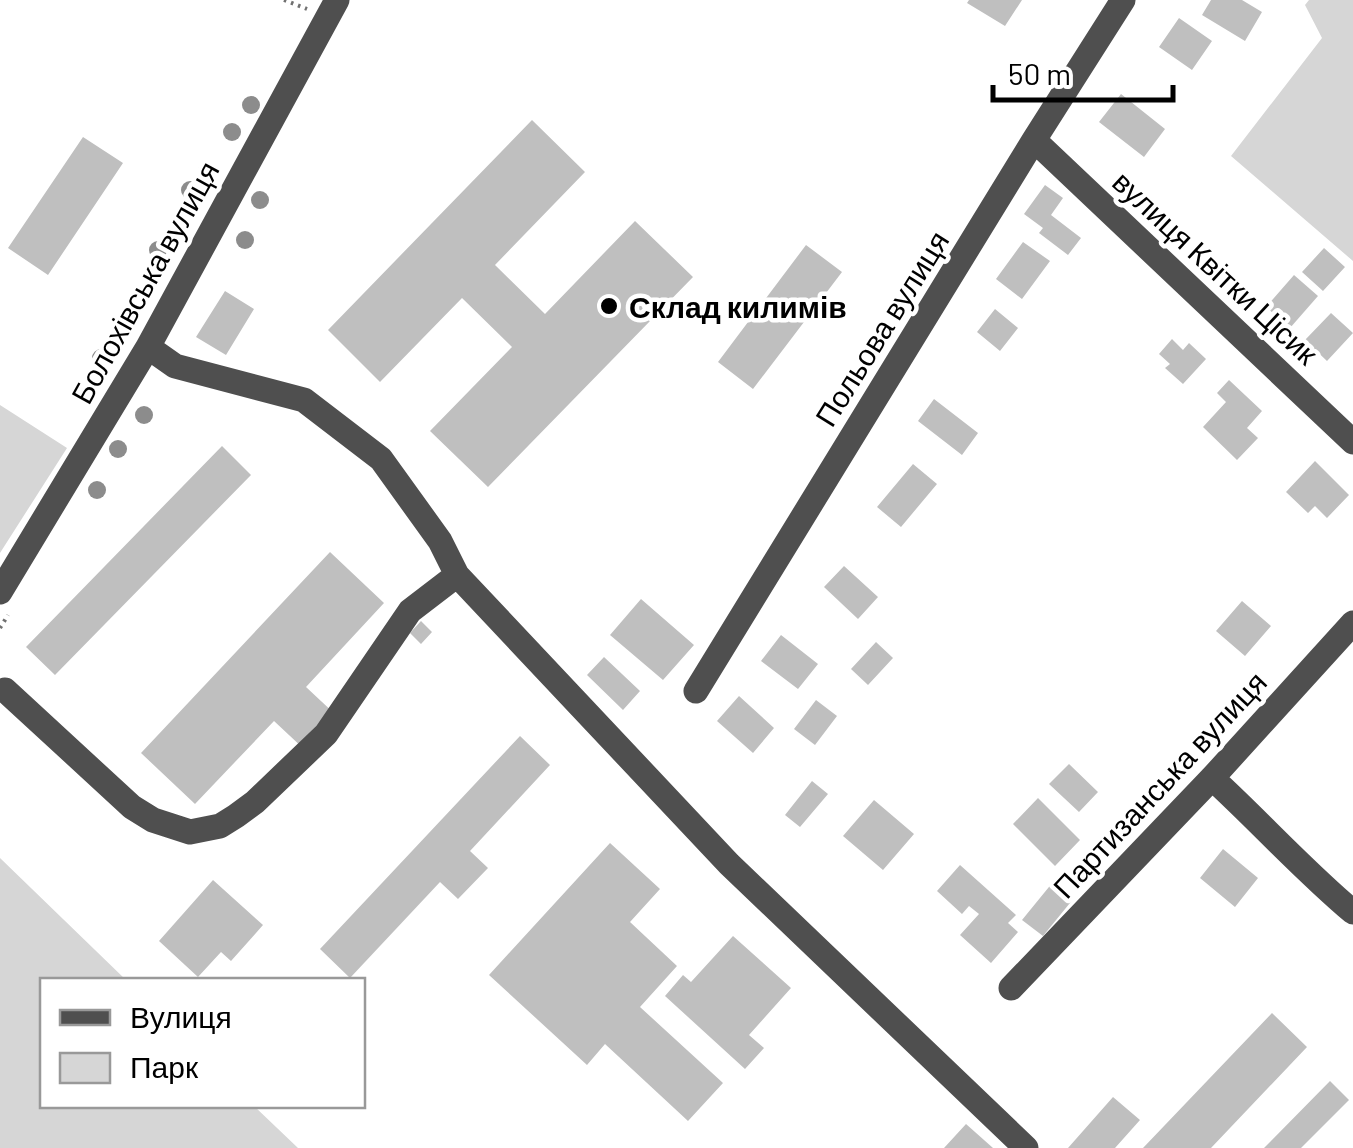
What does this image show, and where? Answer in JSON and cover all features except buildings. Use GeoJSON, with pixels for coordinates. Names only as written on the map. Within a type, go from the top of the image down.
{"type":"FeatureCollection","features":[{"type":"Feature","properties":{"kind":"street","name":"Болохівська вулиця"},"geometry":{"type":"LineString","coordinates":[[0,592],[148,347],[337,0]]}},
{"type":"Feature","properties":{"kind":"street","name":"Польова вулиця"},"geometry":{"type":"LineString","coordinates":[[696,690],[1123,0]]}},
{"type":"Feature","properties":{"kind":"street","name":"вулиця Квітки Цісик"},"geometry":{"type":"LineString","coordinates":[[1034,140],[1353,442]]}},
{"type":"Feature","properties":{"kind":"street"},"geometry":{"type":"LineString","coordinates":[[148,347],[175,366],[304,400],[382,458],[440,542],[457,575],[729,864],[1026,1148]]}},
{"type":"Feature","properties":{"kind":"street"},"geometry":{"type":"LineString","coordinates":[[5,690],[132,807],[175,828],[203,831],[220,826],[255,802],[326,734],[410,611],[457,575]]}},
{"type":"Feature","properties":{"kind":"street","name":"Партизанська вулиця"},"geometry":{"type":"LineString","coordinates":[[1011,988],[1212,778],[1353,623]]}},
{"type":"Feature","properties":{"kind":"street"},"geometry":{"type":"LineString","coordinates":[[1212,778],[1353,912]]}},
{"type":"Feature","properties":{"kind":"green space"},"geometry":{"type":"Polygon","coordinates":[[[1309,0],[1353,0],[1353,261],[1231,156],[1322,38],[1305,5],[1309,0]]]}},
{"type":"Feature","properties":{"kind":"green space"},"geometry":{"type":"Polygon","coordinates":[[[0,405],[67,448],[0,553],[0,405]]]}},
{"type":"Feature","properties":{"kind":"green space"},"geometry":{"type":"Polygon","coordinates":[[[0,858],[124,978],[40,978],[40,1108],[256,1108],[298,1148],[0,1148],[0,858]]]}},
{"type":"Feature","properties":{"kind":"place","name":"Склад килимів"},"geometry":{"type":"Point","coordinates":[609,306]}}]}
